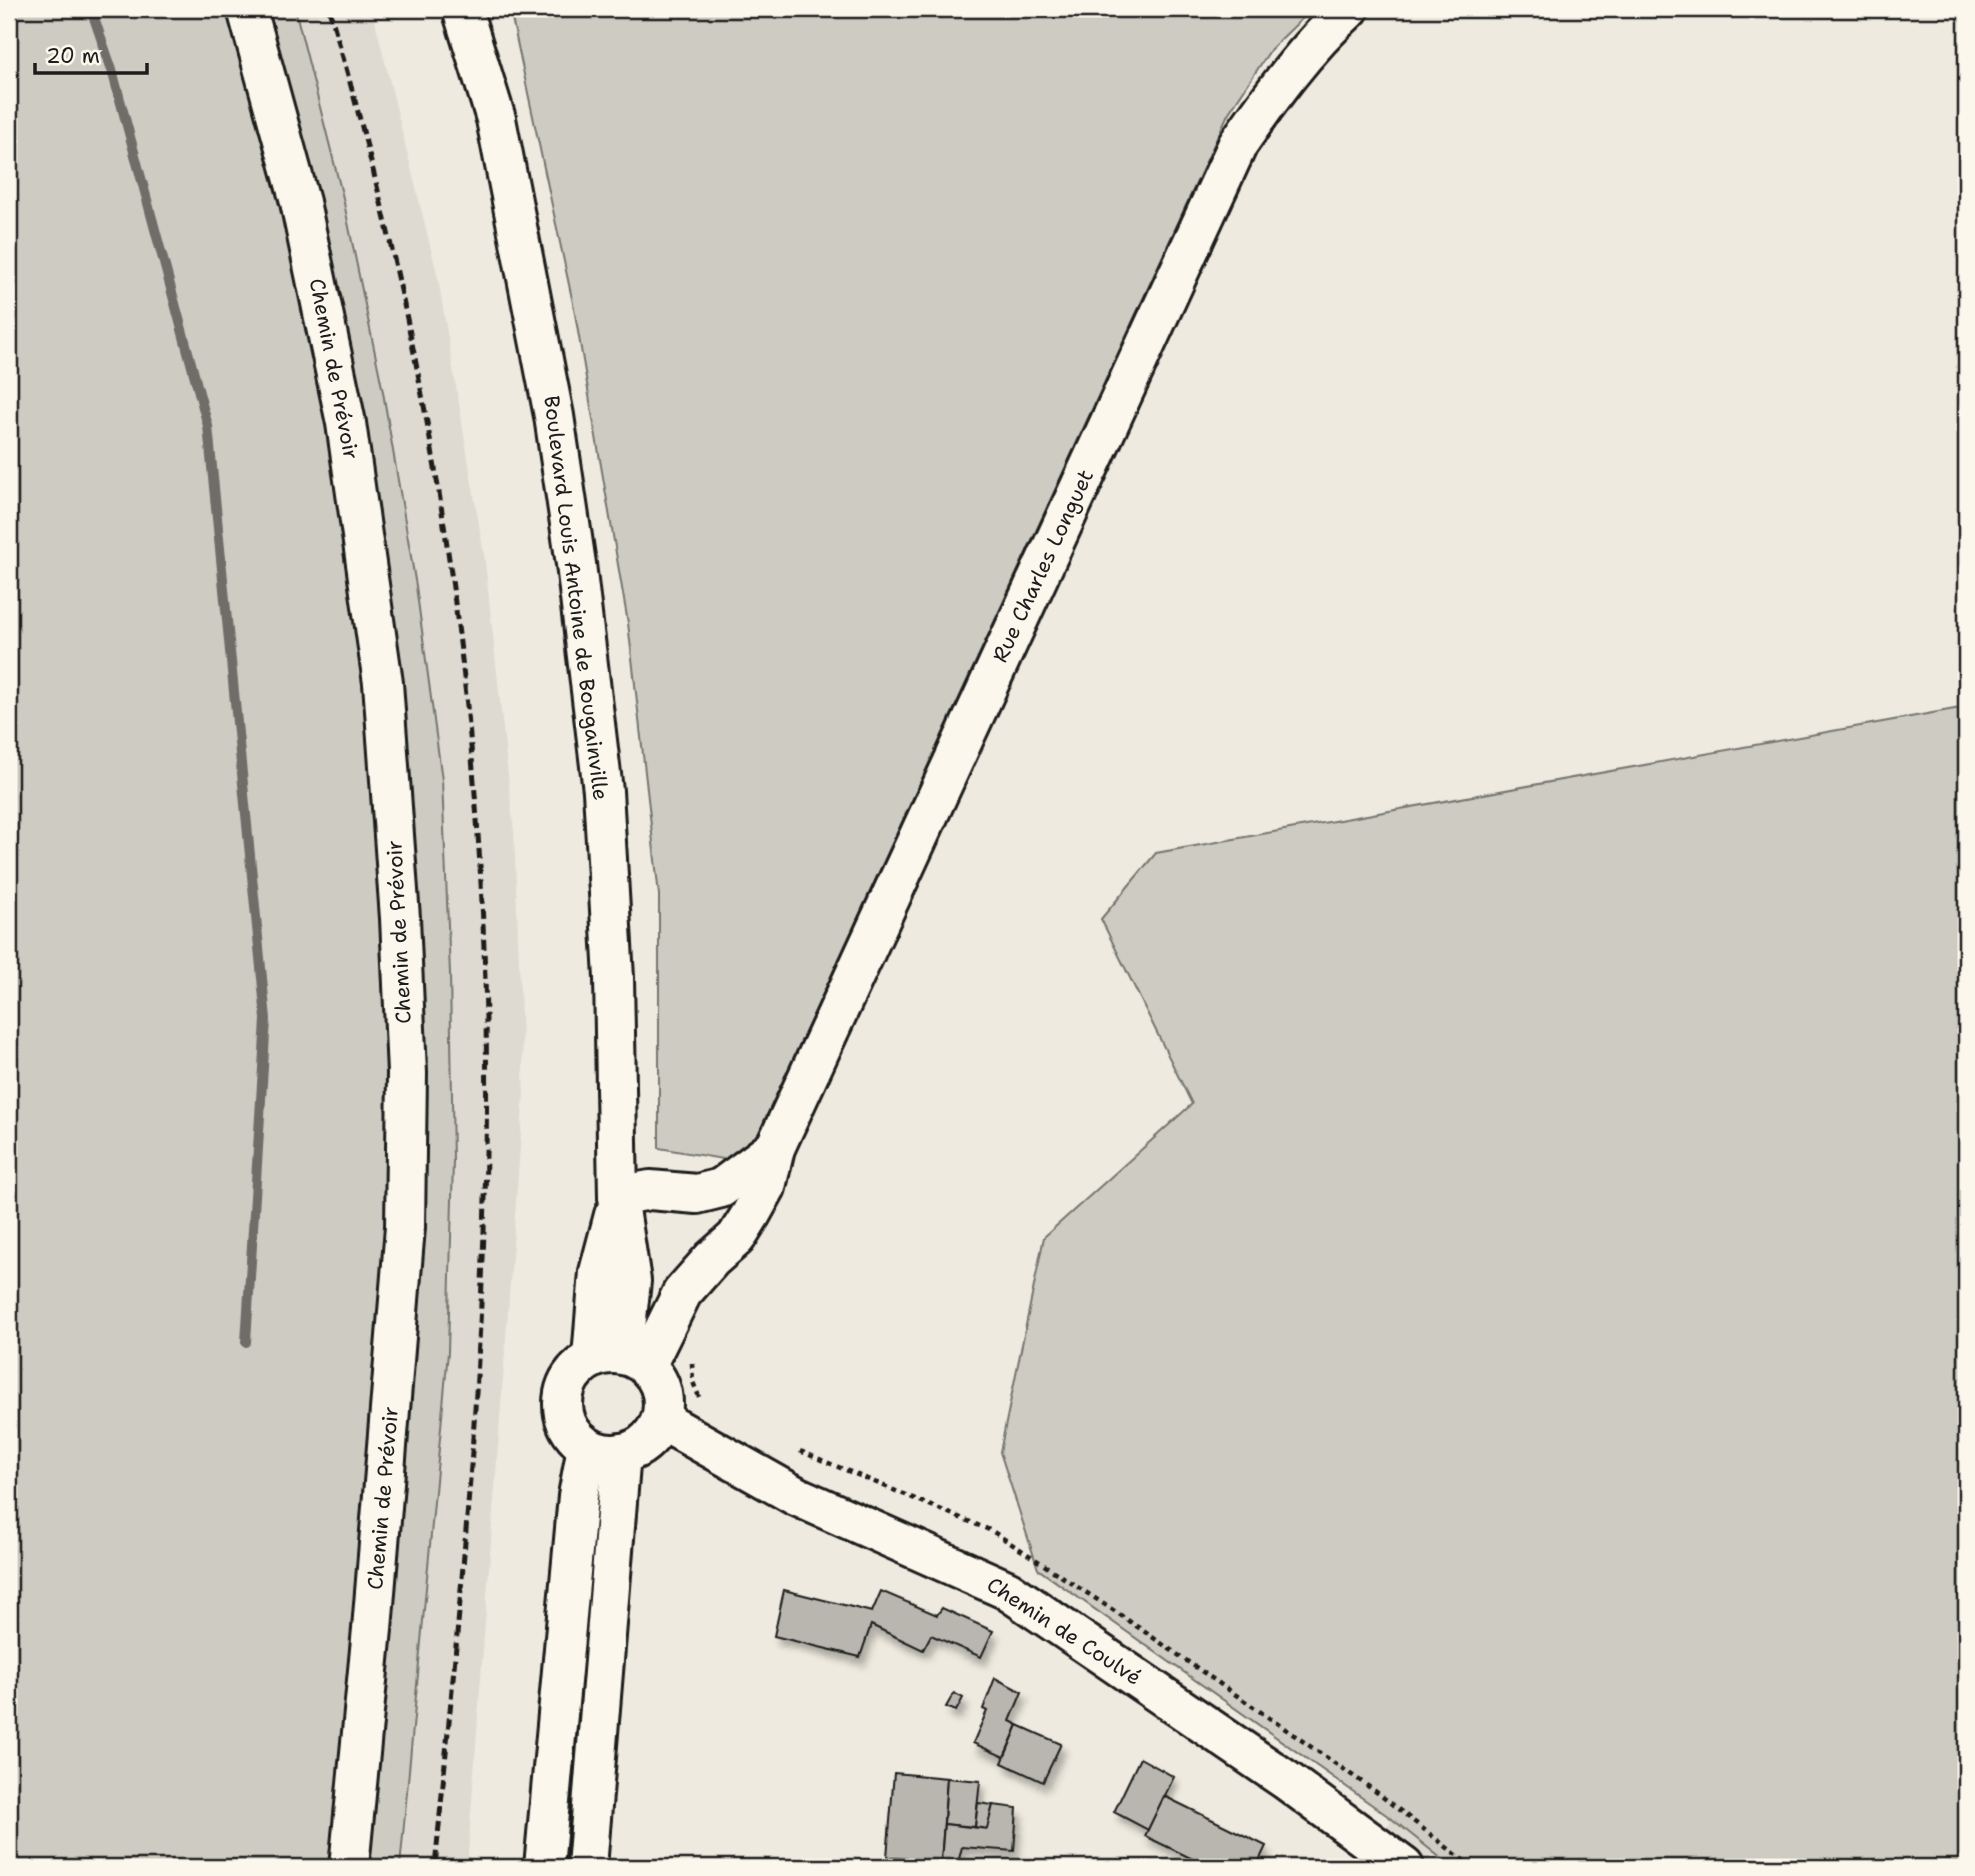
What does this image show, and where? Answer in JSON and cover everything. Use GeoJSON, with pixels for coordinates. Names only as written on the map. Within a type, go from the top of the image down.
{"type":"FeatureCollection","features":[{"type":"Feature","properties":{"kind":"street","name":"Chemin de Prévoir"},"geometry":{"type":"LineString","coordinates":[[247,9],[300,202],[346,423],[383,683],[400,918],[407,1073],[405,1227],[349,1867]]}},
{"type":"Feature","properties":{"kind":"street","name":"Boulevard Louis Antoine de Bougainville"},"geometry":{"type":"LineString","coordinates":[[462,9],[496,119],[554,416],[576,564],[603,791],[614,978],[618,1196],[599,1272],[620,1360]]}},
{"type":"Feature","properties":{"kind":"street","name":"Rue Charles Longuet"},"geometry":{"type":"LineString","coordinates":[[620,1360],[712,1259],[736,1238],[766,1187],[775,1148],[1238,144],[1279,85],[1326,30],[1349,9]]}},
{"type":"Feature","properties":{"kind":"street","name":"Rue Charles Longuet"},"geometry":{"type":"LineString","coordinates":[[618,1196],[650,1189],[697,1194],[721,1188],[775,1148]]}},
{"type":"Feature","properties":{"kind":"street"},"geometry":{"type":"LineString","coordinates":[[620,1360],[662,1391],[661,1420],[646,1443],[604,1450],[567,1424],[563,1409],[570,1379],[579,1367],[620,1360]]}},
{"type":"Feature","properties":{"kind":"street","name":"Chemin de Coulvé"},"geometry":{"type":"LineString","coordinates":[[661,1420],[796,1496],[1007,1590],[1286,1780],[1404,1867]]}},
{"type":"Feature","properties":{"kind":"street"},"geometry":{"type":"LineString","coordinates":[[544,1867],[578,1496],[604,1450]]}},
{"type":"Feature","properties":{"kind":"street"},"geometry":{"type":"LineString","coordinates":[[587,1867],[604,1450]]}},
{"type":"Feature","properties":{"kind":"shaded area"},"geometry":{"type":"Polygon","coordinates":[[[9,9],[295,9],[343,198],[383,392],[416,586],[442,780],[450,973],[453,1161],[448,1352],[400,1867],[9,1867],[9,9]]]}},
{"type":"Feature","properties":{"kind":"shaded area"},"geometry":{"type":"Polygon","coordinates":[[[295,9],[372,9],[438,278],[485,561],[514,832],[524,1093],[467,1867],[400,1867],[448,1352],[453,1161],[450,973],[442,780],[416,586],[383,392],[343,198],[295,9]]]}},
{"type":"Feature","properties":{"kind":"shaded area"},"geometry":{"type":"Polygon","coordinates":[[[510,9],[1312,9],[1271,49],[1228,114],[745,1163],[659,1148],[659,895],[628,623],[574,308],[510,9]]]}},
{"type":"Feature","properties":{"kind":"shaded area"},"geometry":{"type":"Polygon","coordinates":[[[1966,707],[1966,1867],[1452,1867],[1392,1819],[1038,1569],[1000,1452],[1044,1237],[1192,1104],[1101,919],[1156,853],[1966,707]]]}},
{"type":"Feature","properties":{"kind":"shaded area"},"geometry":{"type":"Polygon","coordinates":[[[1392,1819],[1452,1867],[1364,1867],[1392,1819]]]}},
{"type":"Feature","properties":{"kind":"building"},"geometry":{"type":"Polygon","coordinates":[[[784,1590],[872,1612],[881,1591],[937,1615],[942,1608],[993,1631],[981,1657],[931,1635],[923,1650],[871,1625],[860,1657],[774,1636],[784,1590]]]}},
{"type":"Feature","properties":{"kind":"building"},"geometry":{"type":"Polygon","coordinates":[[[995,1678],[1022,1692],[1010,1721],[1018,1725],[1004,1757],[973,1743],[987,1711],[983,1709],[995,1678]]]}},
{"type":"Feature","properties":{"kind":"building"},"geometry":{"type":"Polygon","coordinates":[[[954,1693],[963,1698],[956,1711],[946,1707],[954,1693]]]}},
{"type":"Feature","properties":{"kind":"building"},"geometry":{"type":"Polygon","coordinates":[[[1018,1725],[1061,1744],[1043,1782],[1002,1763],[1018,1725]]]}},
{"type":"Feature","properties":{"kind":"building"},"geometry":{"type":"Polygon","coordinates":[[[1140,1758],[1174,1777],[1148,1830],[1114,1812],[1140,1758]]]}},
{"type":"Feature","properties":{"kind":"building"},"geometry":{"type":"Polygon","coordinates":[[[894,1773],[947,1778],[941,1862],[887,1857],[894,1773]]]}},
{"type":"Feature","properties":{"kind":"building"},"geometry":{"type":"Polygon","coordinates":[[[947,1778],[980,1781],[975,1827],[944,1824],[947,1778]]]}},
{"type":"Feature","properties":{"kind":"building"},"geometry":{"type":"Polygon","coordinates":[[[1164,1796],[1266,1846],[1256,1867],[1209,1867],[1145,1836],[1164,1796]]]}},
{"type":"Feature","properties":{"kind":"building"},"geometry":{"type":"Polygon","coordinates":[[[978,1803],[993,1805],[987,1829],[975,1827],[978,1803]]]}},
{"type":"Feature","properties":{"kind":"building"},"geometry":{"type":"Polygon","coordinates":[[[993,1805],[1017,1808],[1014,1851],[962,1847],[958,1863],[941,1862],[944,1824],[987,1829],[993,1805]]]}},
{"type":"Feature","properties":{"kind":"waterway"},"geometry":{"type":"LineString","coordinates":[[91,9],[112,70],[208,426],[266,1019],[246,1342]]}},
{"type":"Feature","properties":{"kind":"railway"},"geometry":{"type":"LineString","coordinates":[[329,9],[394,257],[442,509],[473,765],[482,893],[486,1127],[479,1339],[464,1550],[435,1867]]}}]}
